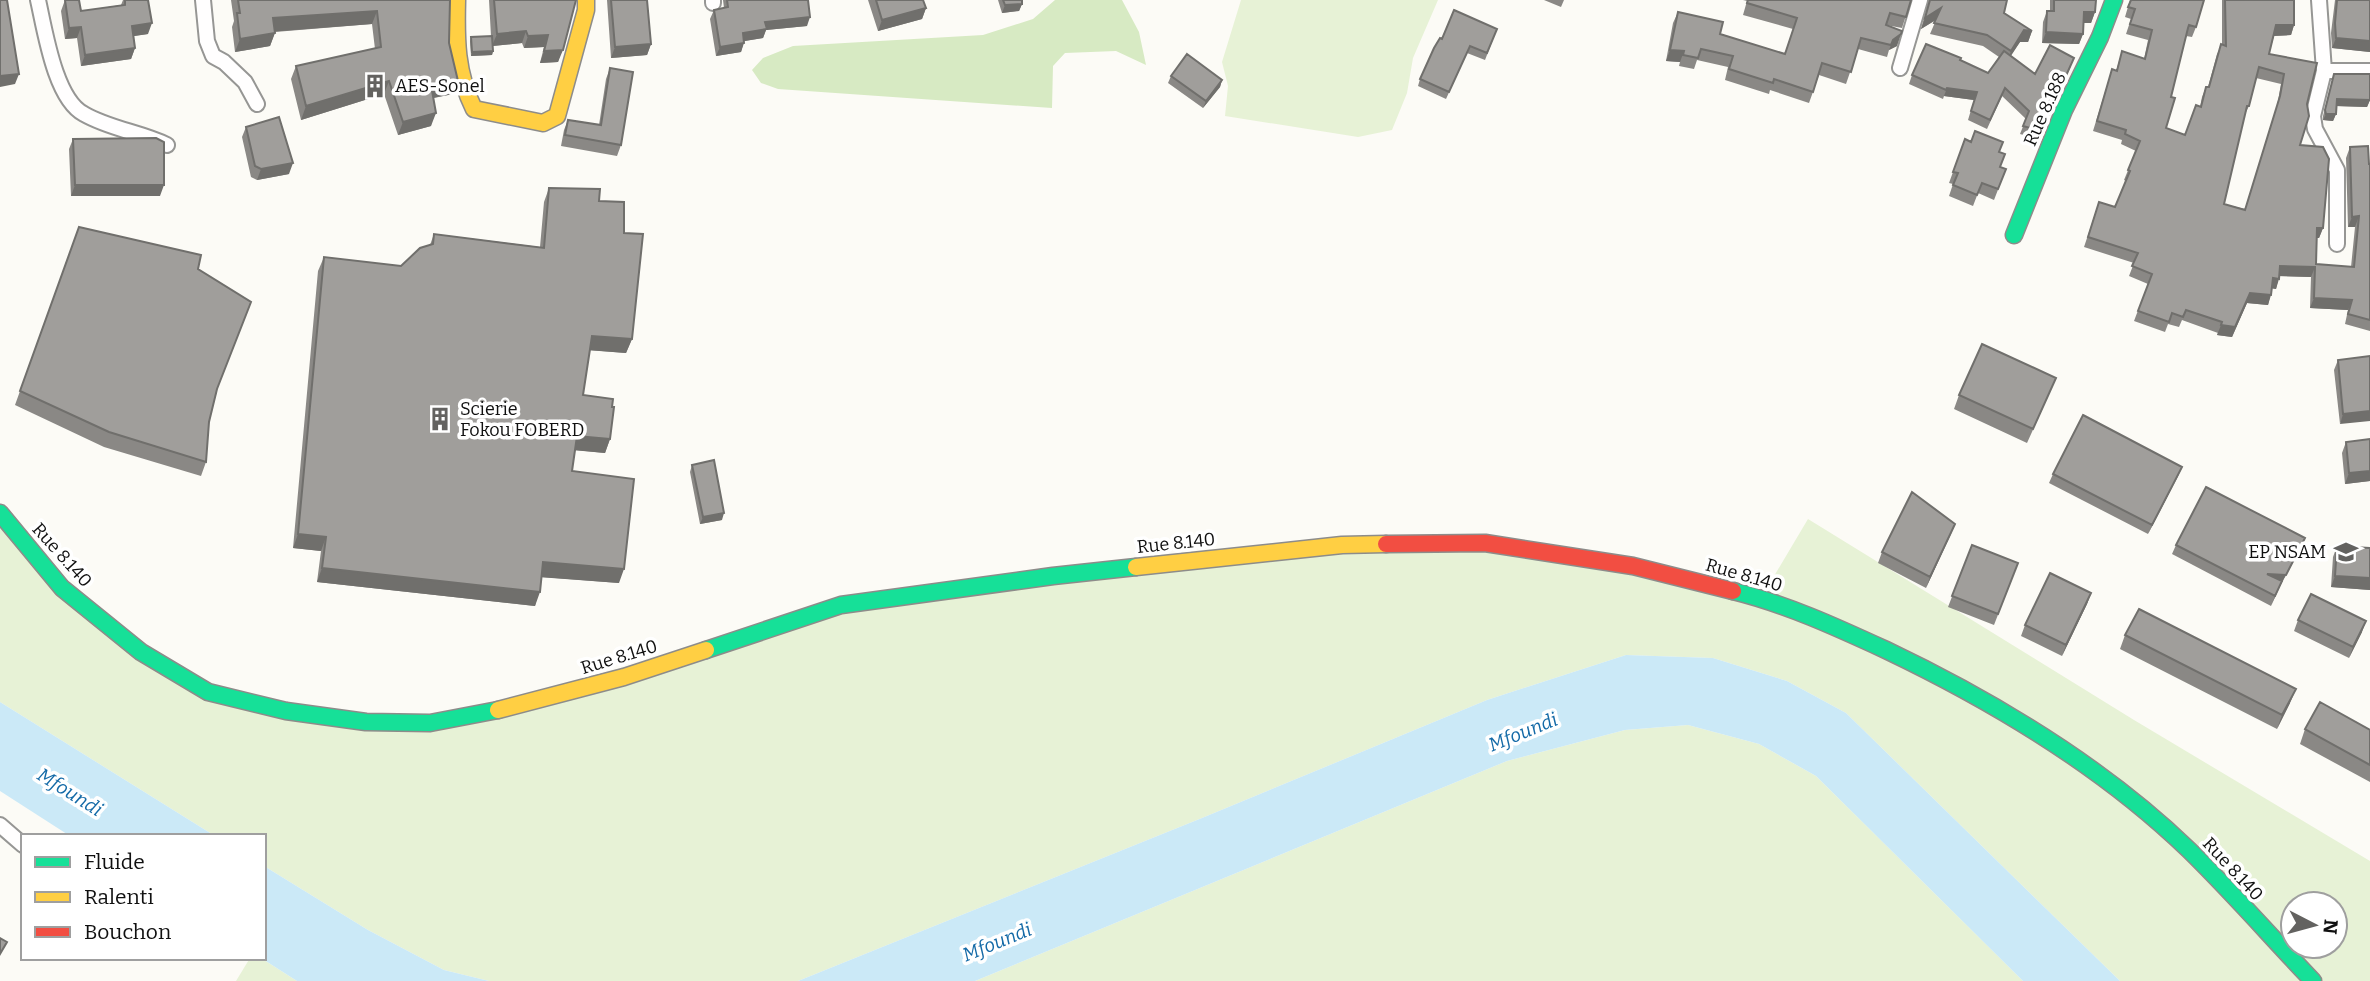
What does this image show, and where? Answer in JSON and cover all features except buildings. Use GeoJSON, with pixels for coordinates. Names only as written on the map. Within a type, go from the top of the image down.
{"type":"FeatureCollection","features":[{"type":"Feature","properties":{"kind":"main road"},"geometry":{"type":"LineString","coordinates":[[457,0],[458,76],[474,109],[543,123],[557,116],[586,10],[586,0]]}},
{"type":"Feature","properties":{"kind":"main road","name":"Rue 8.188"},"geometry":{"type":"LineString","coordinates":[[2014,236],[2064,110],[2115,0]]}},
{"type":"Feature","properties":{"kind":"main road","name":"Rue 8.140"},"geometry":{"type":"LineString","coordinates":[[0,513],[62,589],[141,652],[208,692],[286,711],[366,722],[430,723],[492,712],[624,677],[841,605],[1054,576],[1342,545],[1485,543],[1633,566],[1761,598],[1837,627],[1995,707],[2063,750],[2124,794],[2180,842],[2313,981]]}},
{"type":"Feature","properties":{"kind":"street"},"geometry":{"type":"LineString","coordinates":[[38,0],[61,87],[81,113],[167,145]]}},
{"type":"Feature","properties":{"kind":"street"},"geometry":{"type":"LineString","coordinates":[[203,0],[207,41],[214,55],[245,82],[257,104]]}},
{"type":"Feature","properties":{"kind":"street"},"geometry":{"type":"LineString","coordinates":[[1900,68],[1920,0]]}},
{"type":"Feature","properties":{"kind":"street"},"geometry":{"type":"LineString","coordinates":[[2319,0],[2325,71],[2314,117],[2315,129],[2337,170],[2337,244]]}},
{"type":"Feature","properties":{"kind":"street"},"geometry":{"type":"LineString","coordinates":[[2325,71],[2370,71]]}},
{"type":"Feature","properties":{"kind":"street"},"geometry":{"type":"LineString","coordinates":[[0,825],[21,843]]}},
{"type":"Feature","properties":{"kind":"green space"},"geometry":{"type":"Polygon","coordinates":[[[1055,0],[1122,0],[1139,32],[1146,65],[1116,51],[1065,53],[1053,66],[1052,108],[778,89],[761,83],[752,70],[763,58],[793,46],[983,35],[1033,19],[1055,0]]]}},
{"type":"Feature","properties":{"kind":"green space"},"geometry":{"type":"Polygon","coordinates":[[[1241,0],[1438,0],[1413,58],[1407,93],[1392,130],[1358,137],[1225,116],[1228,86],[1222,62],[1241,0]]]}},
{"type":"Feature","properties":{"kind":"green space"},"geometry":{"type":"Polygon","coordinates":[[[0,513],[62,588],[208,692],[430,723],[841,605],[1053,576],[1485,543],[1761,598],[1808,519],[2134,720],[2370,861],[2370,981],[2120,981],[1846,713],[1787,681],[1713,658],[1626,655],[1487,700],[798,981],[489,981],[444,970],[368,930],[266,867],[266,834],[212,834],[0,702],[0,513]]]}},
{"type":"Feature","properties":{"kind":"green space"},"geometry":{"type":"Polygon","coordinates":[[[1688,725],[1759,744],[1816,776],[2023,981],[975,981],[1507,761],[1625,730],[1688,725]]]}},
{"type":"Feature","properties":{"kind":"green space"},"geometry":{"type":"Polygon","coordinates":[[[249,960],[264,960],[297,981],[236,981],[249,960]]]}},
{"type":"Feature","properties":{"kind":"water","name":"Mfoundi"},"geometry":{"type":"Polygon","coordinates":[[[1626,655],[1713,658],[1787,681],[1846,713],[2120,981],[2023,981],[1816,776],[1759,744],[1688,725],[1625,730],[1507,761],[975,981],[798,981],[1487,700],[1626,655]]]}},
{"type":"Feature","properties":{"kind":"water","name":"Mfoundi"},"geometry":{"type":"Polygon","coordinates":[[[0,702],[212,834],[67,834],[0,791],[0,702]]]}},
{"type":"Feature","properties":{"kind":"water"},"geometry":{"type":"Polygon","coordinates":[[[266,867],[368,930],[444,970],[489,981],[297,981],[264,960],[266,867]]]}},
{"type":"Feature","properties":{"kind":"traffic: fast"},"geometry":{"type":"LineString","coordinates":[[2014,235],[2064,110],[2100,37],[2114,0]]}},
{"type":"Feature","properties":{"kind":"traffic: fast"},"geometry":{"type":"LineString","coordinates":[[0,513],[62,588],[141,652],[208,692],[286,711],[366,722],[430,723],[498,710]]}},
{"type":"Feature","properties":{"kind":"traffic: fast"},"geometry":{"type":"LineString","coordinates":[[706,650],[841,605],[1136,567]]}},
{"type":"Feature","properties":{"kind":"traffic: fast"},"geometry":{"type":"LineString","coordinates":[[1733,591],[1792,609],[1886,650],[1967,691],[2046,738],[2155,819],[2205,866],[2313,981]]}},
{"type":"Feature","properties":{"kind":"traffic: slow"},"geometry":{"type":"LineString","coordinates":[[457,0],[460,69],[474,109],[543,123],[557,116],[586,10],[586,0]]}},
{"type":"Feature","properties":{"kind":"traffic: slow"},"geometry":{"type":"LineString","coordinates":[[1136,567],[1342,545],[1386,544]]}},
{"type":"Feature","properties":{"kind":"traffic: slow"},"geometry":{"type":"LineString","coordinates":[[498,710],[624,677],[706,650]]}},
{"type":"Feature","properties":{"kind":"traffic: jam"},"geometry":{"type":"LineString","coordinates":[[1386,544],[1485,543],[1633,566],[1733,591]]}},
{"type":"Feature","properties":{"kind":"place","name":"AES-Sonel"},"geometry":{"type":"Point","coordinates":[375,86]}},
{"type":"Feature","properties":{"kind":"place","name":"Scierie Fokou FOBERD"},"geometry":{"type":"Point","coordinates":[440,419]}},
{"type":"Feature","properties":{"kind":"place","name":"EP NSAM"},"geometry":{"type":"Point","coordinates":[2346,552]}}]}
